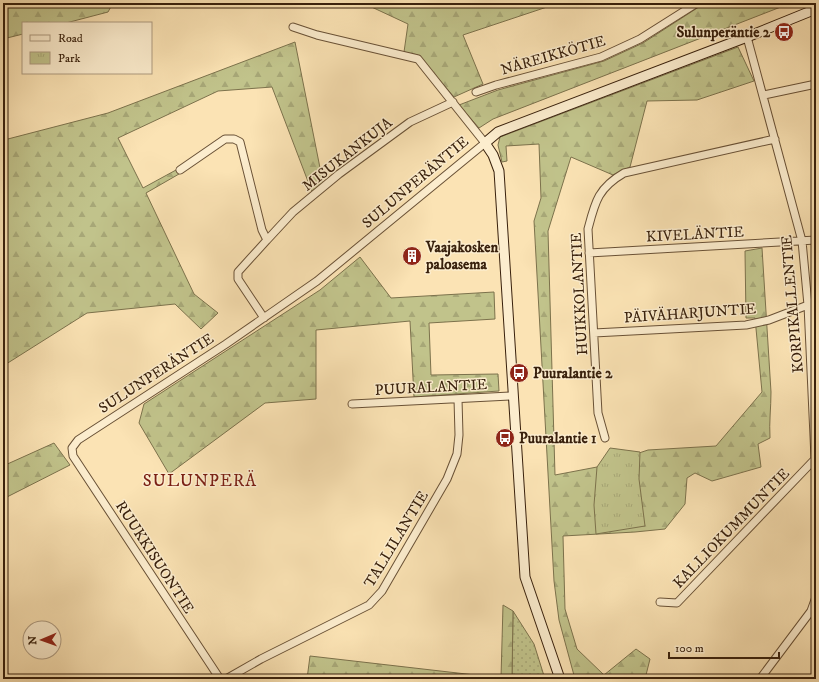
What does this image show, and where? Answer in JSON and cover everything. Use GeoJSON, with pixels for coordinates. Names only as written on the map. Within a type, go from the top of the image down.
{"type":"FeatureCollection","features":[{"type":"Feature","properties":{"kind":"street","name":"NÄREIKKÖTIE"},"geometry":{"type":"LineString","coordinates":[[476,92],[601,57],[640,40],[697,3]]}},
{"type":"Feature","properties":{"kind":"street","name":"SULUNPERÄNTIE"},"geometry":{"type":"LineString","coordinates":[[72,448],[78,440],[317,282],[498,132],[747,37],[816,9]]}},
{"type":"Feature","properties":{"kind":"street"},"geometry":{"type":"LineString","coordinates":[[293,27],[317,35],[418,59],[493,155],[499,171],[524,577],[560,679]]}},
{"type":"Feature","properties":{"kind":"street","name":"KORPIKALLENTIE"},"geometry":{"type":"LineString","coordinates":[[747,37],[764,95],[802,241],[808,305],[816,480]]}},
{"type":"Feature","properties":{"kind":"street"},"geometry":{"type":"LineString","coordinates":[[764,95],[816,84]]}},
{"type":"Feature","properties":{"kind":"street","name":"MISUKANKUJA"},"geometry":{"type":"LineString","coordinates":[[264,318],[238,279],[238,272],[293,212],[339,174],[410,122],[452,102]]}},
{"type":"Feature","properties":{"kind":"street"},"geometry":{"type":"LineString","coordinates":[[180,170],[225,139],[234,139],[240,142],[262,230],[267,240]]}},
{"type":"Feature","properties":{"kind":"street","name":"HUIKKOLANTIE"},"geometry":{"type":"LineString","coordinates":[[605,438],[598,413],[588,229],[596,201],[610,181],[624,173],[775,139]]}},
{"type":"Feature","properties":{"kind":"street","name":"KIVELÄNTIE"},"geometry":{"type":"LineString","coordinates":[[589,253],[816,240]]}},
{"type":"Feature","properties":{"kind":"street","name":"PÄIVÄHARJUNTIE"},"geometry":{"type":"LineString","coordinates":[[594,332],[746,325],[769,320],[808,305]]}},
{"type":"Feature","properties":{"kind":"street","name":"PUURALANTIE"},"geometry":{"type":"LineString","coordinates":[[352,404],[512,396]]}},
{"type":"Feature","properties":{"kind":"street","name":"TALLILANTIE"},"geometry":{"type":"LineString","coordinates":[[226,679],[261,659],[370,605],[382,591],[447,479],[454,460],[459,435],[458,399]]}},
{"type":"Feature","properties":{"kind":"street","name":"RUUKKISUONTIE"},"geometry":{"type":"LineString","coordinates":[[72,448],[74,456],[220,679]]}},
{"type":"Feature","properties":{"kind":"street","name":"KALLIOKUMMUNTIE"},"geometry":{"type":"LineString","coordinates":[[660,602],[677,603],[815,459]]}},
{"type":"Feature","properties":{"kind":"street"},"geometry":{"type":"LineString","coordinates":[[760,679],[811,611],[816,597]]}},
{"type":"Feature","properties":{"kind":"green space"},"geometry":{"type":"Polygon","coordinates":[[[3,3],[113,3],[108,12],[70,22],[22,22],[22,34],[3,39],[3,3]]]}},
{"type":"Feature","properties":{"kind":"green space"},"geometry":{"type":"Polygon","coordinates":[[[363,3],[559,3],[463,35],[483,84],[454,97],[418,55],[404,52],[408,24],[363,3]]]}},
{"type":"Feature","properties":{"kind":"green space"},"geometry":{"type":"Polygon","coordinates":[[[705,3],[791,3],[493,119],[479,128],[459,105],[498,90],[604,61],[643,43],[705,3]]]}},
{"type":"Feature","properties":{"kind":"green space"},"geometry":{"type":"Polygon","coordinates":[[[295,42],[323,183],[312,192],[272,87],[218,91],[118,138],[143,188],[176,170],[179,174],[146,193],[194,294],[218,313],[201,329],[175,304],[87,313],[3,366],[3,138],[4,140],[108,113],[295,42]]]}},
{"type":"Feature","properties":{"kind":"green space"},"geometry":{"type":"Polygon","coordinates":[[[738,47],[754,81],[697,100],[647,101],[630,167],[613,175],[571,157],[548,231],[555,475],[597,467],[648,450],[716,446],[762,392],[755,318],[746,318],[745,251],[762,248],[771,392],[770,438],[758,444],[761,467],[712,481],[695,473],[687,478],[685,504],[665,529],[563,536],[565,609],[577,649],[604,675],[636,649],[650,659],[645,679],[575,679],[559,620],[554,581],[534,221],[541,198],[539,144],[506,146],[507,161],[502,162],[498,145],[500,137],[738,47]]]}},
{"type":"Feature","properties":{"kind":"green space"},"geometry":{"type":"Polygon","coordinates":[[[360,257],[391,298],[494,292],[495,319],[429,323],[431,375],[498,374],[499,391],[414,397],[410,321],[316,330],[316,399],[265,403],[169,474],[139,423],[144,404],[320,290],[360,257]]]}},
{"type":"Feature","properties":{"kind":"green space"},"geometry":{"type":"Polygon","coordinates":[[[54,443],[70,465],[3,499],[3,466],[54,443]]]}},
{"type":"Feature","properties":{"kind":"green space"},"geometry":{"type":"Polygon","coordinates":[[[610,448],[640,452],[639,479],[645,526],[596,534],[594,505],[597,467],[610,448]]]}},
{"type":"Feature","properties":{"kind":"green space"},"geometry":{"type":"Polygon","coordinates":[[[3,597],[8,679],[3,679],[3,597]]]}},
{"type":"Feature","properties":{"kind":"green space"},"geometry":{"type":"Polygon","coordinates":[[[503,605],[513,611],[512,679],[307,679],[310,656],[501,678],[503,605]]]}},
{"type":"Feature","properties":{"kind":"green space"},"geometry":{"type":"Polygon","coordinates":[[[513,611],[534,644],[545,679],[512,679],[513,611]]]}},
{"type":"Feature","properties":{"kind":"place","name":"Sulunperäntie 2"},"geometry":{"type":"Point","coordinates":[784,32]}},
{"type":"Feature","properties":{"kind":"place","name":"Vaajakosken paloasema"},"geometry":{"type":"Point","coordinates":[412,256]}},
{"type":"Feature","properties":{"kind":"place","name":"Puuralantie 2"},"geometry":{"type":"Point","coordinates":[519,373]}},
{"type":"Feature","properties":{"kind":"place","name":"Puuralantie 1"},"geometry":{"type":"Point","coordinates":[505,438]}},
{"type":"Feature","properties":{"kind":"district","name":"SULUNPERÄ"},"geometry":{"type":"Point","coordinates":[200,480]}}]}
